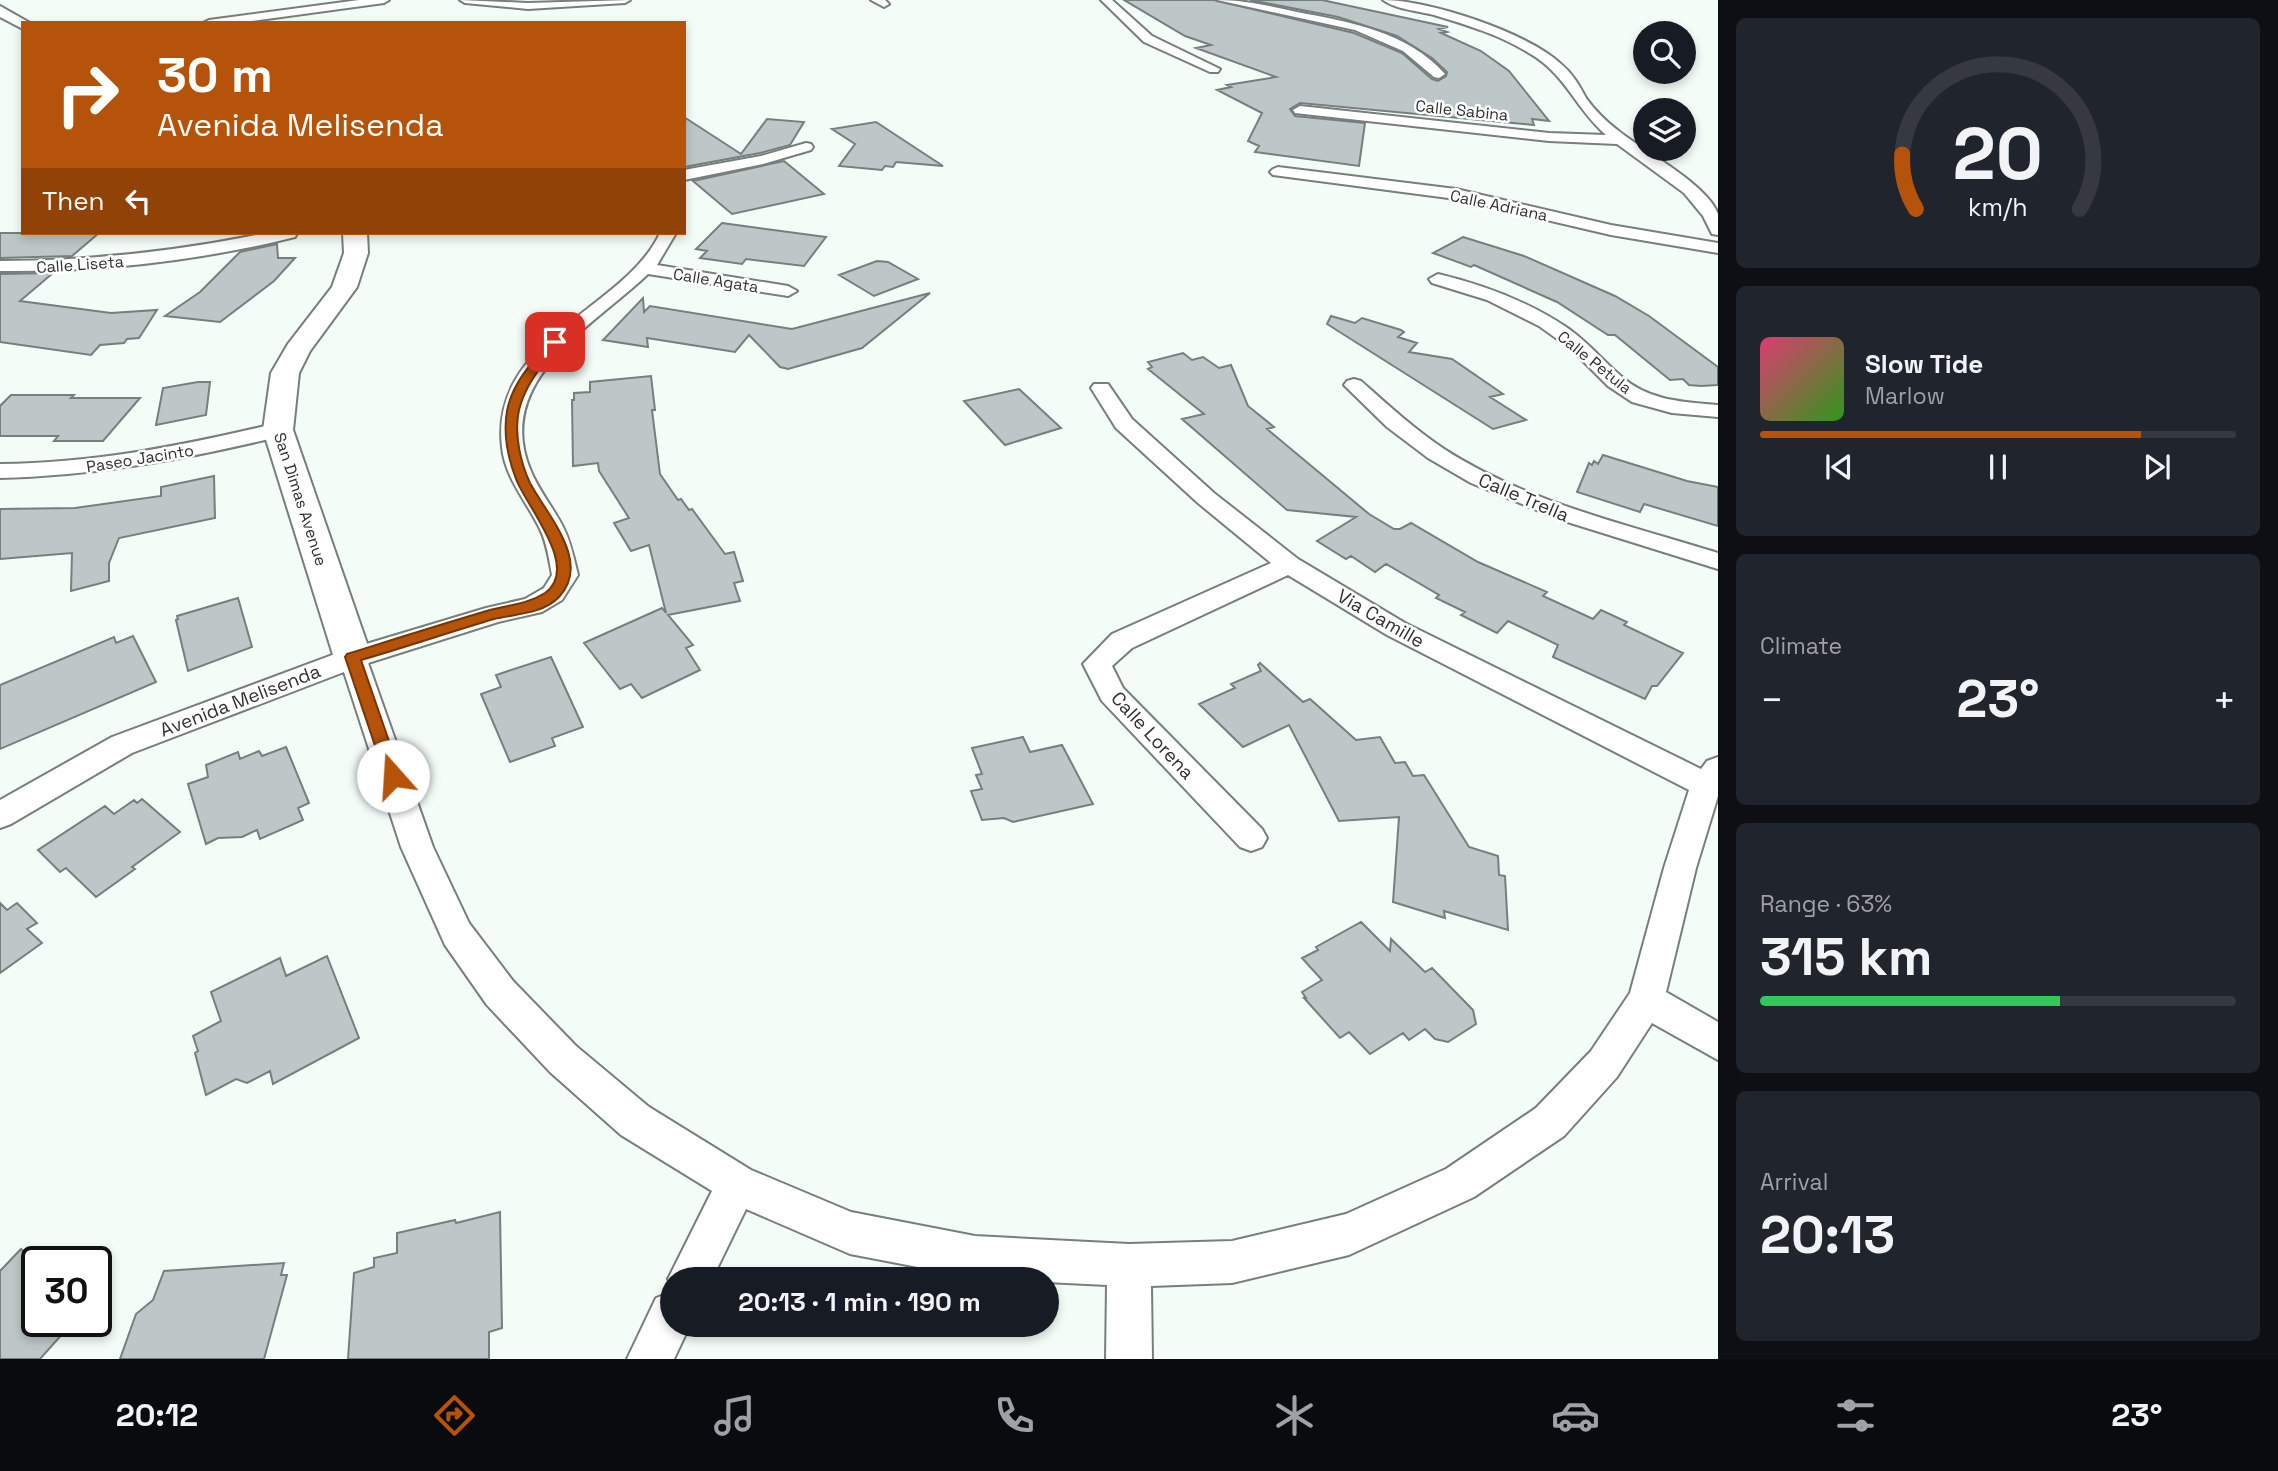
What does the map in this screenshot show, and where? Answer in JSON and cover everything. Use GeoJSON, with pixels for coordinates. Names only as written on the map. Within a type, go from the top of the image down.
{"type":"FeatureCollection","features":[{"type":"Feature","properties":{"kind":"street"},"geometry":{"type":"LineString","coordinates":[[224,21],[384,0]]}},
{"type":"Feature","properties":{"kind":"street"},"geometry":{"type":"LineString","coordinates":[[465,0],[528,6],[625,0]]}},
{"type":"Feature","properties":{"kind":"street"},"geometry":{"type":"LineString","coordinates":[[1106,0],[1148,39],[1214,69]]}},
{"type":"Feature","properties":{"kind":"street"},"geometry":{"type":"LineString","coordinates":[[1222,0],[1358,27],[1407,48],[1439,74]]}},
{"type":"Feature","properties":{"kind":"street"},"geometry":{"type":"LineString","coordinates":[[1388,0],[1467,22],[1530,49],[1571,81],[1596,119],[1686,188],[1713,217],[1718,230]]}},
{"type":"Feature","properties":{"kind":"street"},"geometry":{"type":"LineString","coordinates":[[0,11],[21,23]]}},
{"type":"Feature","properties":{"kind":"street","name":"Calle Sabina"},"geometry":{"type":"LineString","coordinates":[[1300,110],[1549,137],[1621,140]]}},
{"type":"Feature","properties":{"kind":"street"},"geometry":{"type":"LineString","coordinates":[[686,175],[806,148]]}},
{"type":"Feature","properties":{"kind":"street","name":"Calle Adriana"},"geometry":{"type":"LineString","coordinates":[[1278,172],[1456,194],[1611,230],[1718,248]]}},
{"type":"Feature","properties":{"kind":"street","name":"Calle Liseta"},"geometry":{"type":"LineString","coordinates":[[0,267],[100,265],[278,235]]}},
{"type":"Feature","properties":{"kind":"street","name":"San Dimas Avenue"},"geometry":{"type":"LineString","coordinates":[[353,657],[278,430],[279,396],[288,366],[339,296],[354,268],[358,246],[355,235]]}},
{"type":"Feature","properties":{"kind":"street","name":"Avenida Melisenda"},"geometry":{"type":"LineString","coordinates":[[0,815],[122,745],[353,657],[495,614],[533,606],[553,594],[565,575],[562,556],[552,531],[523,481],[512,446],[513,410],[528,374],[555,342],[645,268],[664,245],[667,235]]}},
{"type":"Feature","properties":{"kind":"street","name":"Calle Liseta"},"geometry":{"type":"LineString","coordinates":[[149,282],[160,257]]}},
{"type":"Feature","properties":{"kind":"street","name":"Calle Agata"},"geometry":{"type":"LineString","coordinates":[[645,268],[788,291]]}},
{"type":"Feature","properties":{"kind":"street","name":"Calle Petula"},"geometry":{"type":"LineString","coordinates":[[1438,279],[1472,287],[1542,319],[1578,346],[1627,391],[1673,408],[1718,411]]}},
{"type":"Feature","properties":{"kind":"street","name":"Calle Trella"},"geometry":{"type":"LineString","coordinates":[[1354,385],[1408,436],[1464,471],[1514,496],[1578,520],[1718,561]]}},
{"type":"Feature","properties":{"kind":"street","name":"Via Camille"},"geometry":{"type":"LineString","coordinates":[[1101,388],[1124,423],[1206,498],[1289,565],[1396,629],[1712,777]]}},
{"type":"Feature","properties":{"kind":"street","name":"Paseo Jacinto"},"geometry":{"type":"LineString","coordinates":[[0,471],[51,472],[124,464],[278,430]]}},
{"type":"Feature","properties":{"kind":"street","name":"Calle Lorena"},"geometry":{"type":"LineString","coordinates":[[1251,838],[1112,694],[1097,664],[1122,641],[1289,565]]}},
{"type":"Feature","properties":{"kind":"street"},"geometry":{"type":"LineString","coordinates":[[353,657],[417,847],[457,934],[492,983],[563,1059],[635,1121],[737,1184],[850,1233],[975,1258],[1129,1265],[1232,1262],[1349,1234],[1460,1183],[1550,1122],[1604,1064],[1646,1000],[1680,868],[1712,777]]}},
{"type":"Feature","properties":{"kind":"street"},"geometry":{"type":"LineString","coordinates":[[1646,1000],[1718,1042]]}},
{"type":"Feature","properties":{"kind":"street"},"geometry":{"type":"LineString","coordinates":[[696,1267],[737,1184]]}},
{"type":"Feature","properties":{"kind":"street"},"geometry":{"type":"LineString","coordinates":[[1129,1265],[1129,1359]]}},
{"type":"Feature","properties":{"kind":"street"},"geometry":{"type":"LineString","coordinates":[[650,1359],[661,1337]]}},
{"type":"Feature","properties":{"kind":"building"},"geometry":{"type":"Polygon","coordinates":[[[1124,0],[1214,0],[1354,33],[1402,53],[1432,79],[1438,81],[1446,76],[1447,72],[1432,58],[1397,36],[1338,17],[1250,0],[1322,0],[1448,27],[1439,29],[1447,32],[1441,33],[1481,51],[1509,71],[1549,121],[1532,119],[1534,125],[1300,103],[1290,109],[1295,116],[1365,123],[1359,166],[1255,152],[1259,146],[1248,141],[1262,113],[1217,90],[1231,87],[1227,85],[1276,77],[1196,48],[1211,45],[1185,36],[1124,0]]]}},
{"type":"Feature","properties":{"kind":"building"},"geometry":{"type":"Polygon","coordinates":[[[686,118],[741,154],[767,119],[804,122],[790,145],[686,167],[686,118]]]}},
{"type":"Feature","properties":{"kind":"building"},"geometry":{"type":"Polygon","coordinates":[[[876,122],[943,166],[896,162],[893,167],[885,166],[882,170],[839,166],[855,144],[832,129],[876,122]]]}},
{"type":"Feature","properties":{"kind":"building"},"geometry":{"type":"Polygon","coordinates":[[[784,161],[824,194],[732,214],[693,181],[784,161]]]}},
{"type":"Feature","properties":{"kind":"building"},"geometry":{"type":"Polygon","coordinates":[[[722,223],[826,237],[804,266],[746,259],[742,264],[700,258],[707,251],[696,249],[722,223]]]}},
{"type":"Feature","properties":{"kind":"building"},"geometry":{"type":"Polygon","coordinates":[[[0,233],[97,235],[72,256],[0,258],[0,233]]]}},
{"type":"Feature","properties":{"kind":"building"},"geometry":{"type":"Polygon","coordinates":[[[1463,237],[1524,256],[1615,296],[1649,316],[1718,367],[1718,385],[1689,385],[1683,379],[1670,380],[1615,335],[1608,335],[1557,302],[1474,265],[1471,267],[1433,253],[1463,237]]]}},
{"type":"Feature","properties":{"kind":"building"},"geometry":{"type":"Polygon","coordinates":[[[277,244],[278,258],[295,258],[274,281],[220,322],[165,316],[200,292],[240,252],[277,244]]]}},
{"type":"Feature","properties":{"kind":"building"},"geometry":{"type":"Polygon","coordinates":[[[877,261],[888,262],[918,279],[874,296],[839,275],[877,261]]]}},
{"type":"Feature","properties":{"kind":"building"},"geometry":{"type":"Polygon","coordinates":[[[53,273],[20,301],[111,313],[157,310],[139,338],[127,339],[124,343],[100,345],[91,355],[0,342],[0,274],[53,273]]]}},
{"type":"Feature","properties":{"kind":"building"},"geometry":{"type":"Polygon","coordinates":[[[930,293],[862,348],[788,369],[780,367],[749,335],[735,352],[647,338],[648,347],[603,340],[643,298],[644,312],[650,306],[792,329],[930,293]]]}},
{"type":"Feature","properties":{"kind":"building"},"geometry":{"type":"Polygon","coordinates":[[[1331,316],[1355,323],[1362,318],[1401,330],[1404,332],[1398,337],[1417,343],[1409,352],[1452,359],[1503,394],[1490,397],[1526,420],[1493,429],[1327,324],[1331,316]]]}},
{"type":"Feature","properties":{"kind":"building"},"geometry":{"type":"Polygon","coordinates":[[[1183,353],[1192,360],[1203,357],[1219,368],[1231,365],[1248,406],[1274,427],[1267,429],[1369,514],[1394,529],[1411,523],[1478,562],[1547,592],[1543,596],[1593,619],[1601,610],[1627,622],[1624,625],[1683,653],[1657,686],[1652,686],[1645,699],[1553,657],[1558,645],[1508,621],[1497,633],[1461,615],[1465,612],[1436,598],[1439,595],[1386,564],[1375,572],[1351,556],[1346,559],[1317,541],[1356,517],[1287,510],[1182,419],[1204,414],[1148,369],[1152,367],[1148,362],[1183,353]]]}},
{"type":"Feature","properties":{"kind":"building"},"geometry":{"type":"Polygon","coordinates":[[[651,376],[655,410],[652,410],[660,474],[678,500],[681,499],[689,510],[692,509],[725,554],[734,552],[743,581],[734,583],[740,601],[668,615],[693,645],[686,648],[700,670],[642,698],[631,684],[620,689],[584,643],[662,608],[666,613],[649,545],[631,551],[614,523],[629,518],[599,471],[598,463],[573,466],[572,400],[574,393],[590,392],[590,382],[651,376]]]}},
{"type":"Feature","properties":{"kind":"building"},"geometry":{"type":"Polygon","coordinates":[[[210,382],[206,415],[156,425],[163,388],[210,382]]]}},
{"type":"Feature","properties":{"kind":"building"},"geometry":{"type":"Polygon","coordinates":[[[1019,389],[1061,428],[1005,445],[964,401],[1019,389]]]}},
{"type":"Feature","properties":{"kind":"building"},"geometry":{"type":"Polygon","coordinates":[[[11,395],[140,398],[103,441],[54,441],[58,436],[0,436],[0,406],[11,395]]]}},
{"type":"Feature","properties":{"kind":"building"},"geometry":{"type":"Polygon","coordinates":[[[1603,455],[1687,481],[1718,487],[1718,526],[1644,504],[1640,512],[1577,492],[1589,463],[1592,465],[1594,461],[1598,464],[1603,455]]]}},
{"type":"Feature","properties":{"kind":"building"},"geometry":{"type":"Polygon","coordinates":[[[214,476],[215,518],[119,538],[109,563],[109,581],[71,591],[72,553],[0,559],[0,509],[75,508],[161,496],[161,487],[214,476]]]}},
{"type":"Feature","properties":{"kind":"building"},"geometry":{"type":"Polygon","coordinates":[[[238,598],[252,647],[188,671],[177,616],[238,598]]]}},
{"type":"Feature","properties":{"kind":"building"},"geometry":{"type":"Polygon","coordinates":[[[133,636],[156,682],[0,749],[0,685],[114,637],[116,643],[133,636]]]}},
{"type":"Feature","properties":{"kind":"building"},"geometry":{"type":"Polygon","coordinates":[[[551,657],[583,727],[552,738],[555,746],[510,762],[481,694],[501,687],[496,675],[551,657]]]}},
{"type":"Feature","properties":{"kind":"building"},"geometry":{"type":"Polygon","coordinates":[[[1260,663],[1303,702],[1310,699],[1356,740],[1380,737],[1395,763],[1405,762],[1413,776],[1424,775],[1469,847],[1498,856],[1499,875],[1505,876],[1508,930],[1444,911],[1445,918],[1393,902],[1399,817],[1339,821],[1289,725],[1243,747],[1199,704],[1235,688],[1231,684],[1261,671],[1258,665],[1260,663]]]}},
{"type":"Feature","properties":{"kind":"building"},"geometry":{"type":"Polygon","coordinates":[[[1023,737],[1030,752],[1062,745],[1093,804],[1013,822],[1004,818],[982,820],[971,791],[982,789],[976,775],[982,774],[972,748],[1023,737]]]}},
{"type":"Feature","properties":{"kind":"building"},"geometry":{"type":"Polygon","coordinates":[[[286,747],[309,803],[298,808],[303,820],[260,839],[257,830],[242,837],[218,838],[206,844],[188,784],[208,777],[206,765],[238,752],[240,759],[259,751],[262,756],[286,747]]]}},
{"type":"Feature","properties":{"kind":"building"},"geometry":{"type":"Polygon","coordinates":[[[142,799],[180,832],[96,897],[66,868],[60,872],[38,850],[105,806],[114,814],[134,800],[137,803],[142,799]]]}},
{"type":"Feature","properties":{"kind":"building"},"geometry":{"type":"Polygon","coordinates":[[[0,903],[7,910],[17,903],[37,923],[27,929],[42,943],[0,973],[0,903]]]}},
{"type":"Feature","properties":{"kind":"building"},"geometry":{"type":"Polygon","coordinates":[[[1361,922],[1390,951],[1391,939],[1425,972],[1432,968],[1473,1010],[1476,1024],[1448,1042],[1435,1039],[1425,1029],[1409,1040],[1403,1033],[1370,1054],[1349,1032],[1340,1038],[1304,998],[1302,992],[1322,980],[1302,958],[1361,922]]]}},
{"type":"Feature","properties":{"kind":"building"},"geometry":{"type":"Polygon","coordinates":[[[327,956],[359,1038],[273,1084],[270,1071],[247,1083],[236,1079],[206,1095],[193,1036],[221,1021],[211,992],[280,958],[286,976],[327,956]]]}},
{"type":"Feature","properties":{"kind":"building"},"geometry":{"type":"Polygon","coordinates":[[[500,1212],[502,1328],[489,1332],[489,1359],[348,1359],[354,1273],[374,1267],[374,1258],[397,1253],[397,1233],[500,1212]]]}},
{"type":"Feature","properties":{"kind":"building"},"geometry":{"type":"Polygon","coordinates":[[[21,1249],[21,1337],[60,1337],[40,1359],[0,1359],[0,1271],[21,1249]]]}},
{"type":"Feature","properties":{"kind":"building"},"geometry":{"type":"Polygon","coordinates":[[[284,1263],[281,1275],[287,1275],[264,1359],[120,1359],[136,1314],[153,1300],[164,1271],[284,1263]]]}},
{"type":"Feature","properties":{"kind":"route"},"geometry":{"type":"LineString","coordinates":[[393,776],[353,657],[495,614],[533,606],[553,594],[565,575],[562,556],[552,531],[523,481],[512,446],[513,410],[528,374],[555,342]]}}]}
